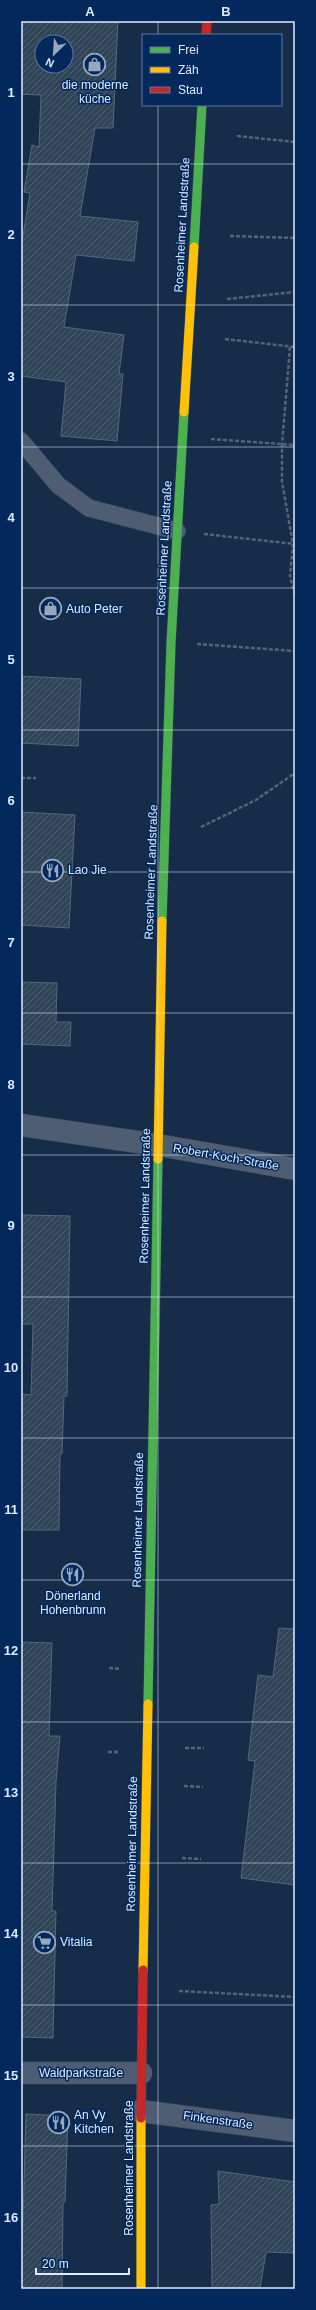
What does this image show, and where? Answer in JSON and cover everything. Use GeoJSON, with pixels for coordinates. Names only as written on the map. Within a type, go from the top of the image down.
{"type":"FeatureCollection","features":[{"type":"Feature","properties":{"kind":"main road"},"geometry":{"type":"LineString","coordinates":[[206,34],[207,21]]}},
{"type":"Feature","properties":{"kind":"main road","name":"Rosenheimer Landstraße"},"geometry":{"type":"LineString","coordinates":[[141,2289],[140,2111],[163,869],[171,643],[202,106]]}},
{"type":"Feature","properties":{"kind":"street","name":"Robert-Koch-Straße"},"geometry":{"type":"LineString","coordinates":[[21,1125],[158,1145],[295,1169]]}},
{"type":"Feature","properties":{"kind":"street","name":"Waldparkstraße"},"geometry":{"type":"LineString","coordinates":[[21,2073],[141,2073]]}},
{"type":"Feature","properties":{"kind":"street","name":"Finkenstraße"},"geometry":{"type":"LineString","coordinates":[[140,2111],[295,2130]]}},
{"type":"Feature","properties":{"kind":"lane"},"geometry":{"type":"LineString","coordinates":[[21,441],[58,484],[90,508],[177,531]]}},
{"type":"Feature","properties":{"kind":"path"},"geometry":{"type":"LineString","coordinates":[[237,136],[295,142]]}},
{"type":"Feature","properties":{"kind":"path"},"geometry":{"type":"LineString","coordinates":[[230,236],[295,238]]}},
{"type":"Feature","properties":{"kind":"path"},"geometry":{"type":"LineString","coordinates":[[227,300],[295,292]]}},
{"type":"Feature","properties":{"kind":"path"},"geometry":{"type":"LineString","coordinates":[[225,340],[295,347]]}},
{"type":"Feature","properties":{"kind":"path"},"geometry":{"type":"LineString","coordinates":[[290,347],[282,445],[282,482],[294,544],[290,576],[295,595]]}},
{"type":"Feature","properties":{"kind":"path"},"geometry":{"type":"LineString","coordinates":[[182,436],[295,445]]}},
{"type":"Feature","properties":{"kind":"path"},"geometry":{"type":"LineString","coordinates":[[177,531],[294,544]]}},
{"type":"Feature","properties":{"kind":"path"},"geometry":{"type":"LineString","coordinates":[[171,643],[295,651]]}},
{"type":"Feature","properties":{"kind":"path"},"geometry":{"type":"LineString","coordinates":[[201,827],[256,800],[295,773]]}},
{"type":"Feature","properties":{"kind":"path"},"geometry":{"type":"LineString","coordinates":[[21,778],[36,778]]}},
{"type":"Feature","properties":{"kind":"path"},"geometry":{"type":"LineString","coordinates":[[185,1748],[204,1748]]}},
{"type":"Feature","properties":{"kind":"path"},"geometry":{"type":"LineString","coordinates":[[108,1752],[126,1752]]}},
{"type":"Feature","properties":{"kind":"path"},"geometry":{"type":"LineString","coordinates":[[184,1786],[203,1787]]}},
{"type":"Feature","properties":{"kind":"path"},"geometry":{"type":"LineString","coordinates":[[182,1858],[201,1858]]}},
{"type":"Feature","properties":{"kind":"path"},"geometry":{"type":"LineString","coordinates":[[179,1991],[295,1997]]}},
{"type":"Feature","properties":{"kind":"building"},"geometry":{"type":"Polygon","coordinates":[[[21,21],[118,21],[113,128],[95,128],[80,216],[138,222],[134,261],[76,255],[64,327],[124,335],[119,374],[123,374],[117,441],[61,436],[66,382],[21,376],[21,248],[30,193],[24,192],[32,145],[39,147],[41,95],[21,94],[21,21]]]}},
{"type":"Feature","properties":{"kind":"building"},"geometry":{"type":"Polygon","coordinates":[[[21,676],[81,679],[78,746],[21,743],[21,676]]]}},
{"type":"Feature","properties":{"kind":"building"},"geometry":{"type":"Polygon","coordinates":[[[21,812],[75,815],[69,928],[21,925],[21,812]]]}},
{"type":"Feature","properties":{"kind":"building"},"geometry":{"type":"Polygon","coordinates":[[[21,982],[57,983],[56,1022],[71,1022],[70,1046],[21,1044],[21,982]]]}},
{"type":"Feature","properties":{"kind":"building"},"geometry":{"type":"Polygon","coordinates":[[[22,1215],[70,1216],[67,1396],[64,1396],[62,1454],[60,1454],[59,1530],[21,1530],[21,1394],[31,1395],[33,1324],[21,1324],[22,1215]]]}},
{"type":"Feature","properties":{"kind":"building"},"geometry":{"type":"Polygon","coordinates":[[[279,1628],[295,1629],[295,1885],[241,1878],[255,1761],[248,1760],[258,1675],[273,1677],[279,1628]]]}},
{"type":"Feature","properties":{"kind":"building"},"geometry":{"type":"Polygon","coordinates":[[[21,1642],[52,1643],[49,1736],[60,1736],[56,1782],[52,1911],[56,1911],[53,2038],[21,2037],[21,1642]]]}},
{"type":"Feature","properties":{"kind":"building"},"geometry":{"type":"Polygon","coordinates":[[[26,2114],[68,2116],[65,2202],[63,2202],[62,2289],[21,2289],[26,2114]]]}},
{"type":"Feature","properties":{"kind":"building"},"geometry":{"type":"Polygon","coordinates":[[[218,2171],[295,2182],[295,2253],[266,2252],[260,2289],[212,2289],[211,2205],[219,2204],[218,2171]]]}},
{"type":"Feature","properties":{"kind":"traffic: fast"},"geometry":{"type":"LineString","coordinates":[[194,247],[202,106]]}},
{"type":"Feature","properties":{"kind":"traffic: fast"},"geometry":{"type":"LineString","coordinates":[[162,921],[171,643],[184,412]]}},
{"type":"Feature","properties":{"kind":"traffic: fast"},"geometry":{"type":"LineString","coordinates":[[148,1704],[158,1159]]}},
{"type":"Feature","properties":{"kind":"traffic: slow"},"geometry":{"type":"LineString","coordinates":[[184,412],[194,247]]}},
{"type":"Feature","properties":{"kind":"traffic: slow"},"geometry":{"type":"LineString","coordinates":[[158,1159],[162,921]]}},
{"type":"Feature","properties":{"kind":"traffic: slow"},"geometry":{"type":"LineString","coordinates":[[143,1970],[148,1704]]}},
{"type":"Feature","properties":{"kind":"traffic: slow"},"geometry":{"type":"LineString","coordinates":[[141,2118],[141,2289]]}},
{"type":"Feature","properties":{"kind":"traffic: jam"},"geometry":{"type":"LineString","coordinates":[[206,34],[207,21]]}},
{"type":"Feature","properties":{"kind":"traffic: jam"},"geometry":{"type":"LineString","coordinates":[[141,2118],[143,1970]]}},
{"type":"Feature","properties":{"kind":"place","name":"die moderne küche"},"geometry":{"type":"Point","coordinates":[95,64]}},
{"type":"Feature","properties":{"kind":"place","name":"Auto Peter"},"geometry":{"type":"Point","coordinates":[50,609]}},
{"type":"Feature","properties":{"kind":"place","name":"Lao Jie"},"geometry":{"type":"Point","coordinates":[53,870]}},
{"type":"Feature","properties":{"kind":"place","name":"Dönerland Hohenbrunn"},"geometry":{"type":"Point","coordinates":[73,1575]}},
{"type":"Feature","properties":{"kind":"place","name":"Vitalia"},"geometry":{"type":"Point","coordinates":[45,1942]}},
{"type":"Feature","properties":{"kind":"place","name":"An Vy Kitchen"},"geometry":{"type":"Point","coordinates":[59,2122]}}]}
